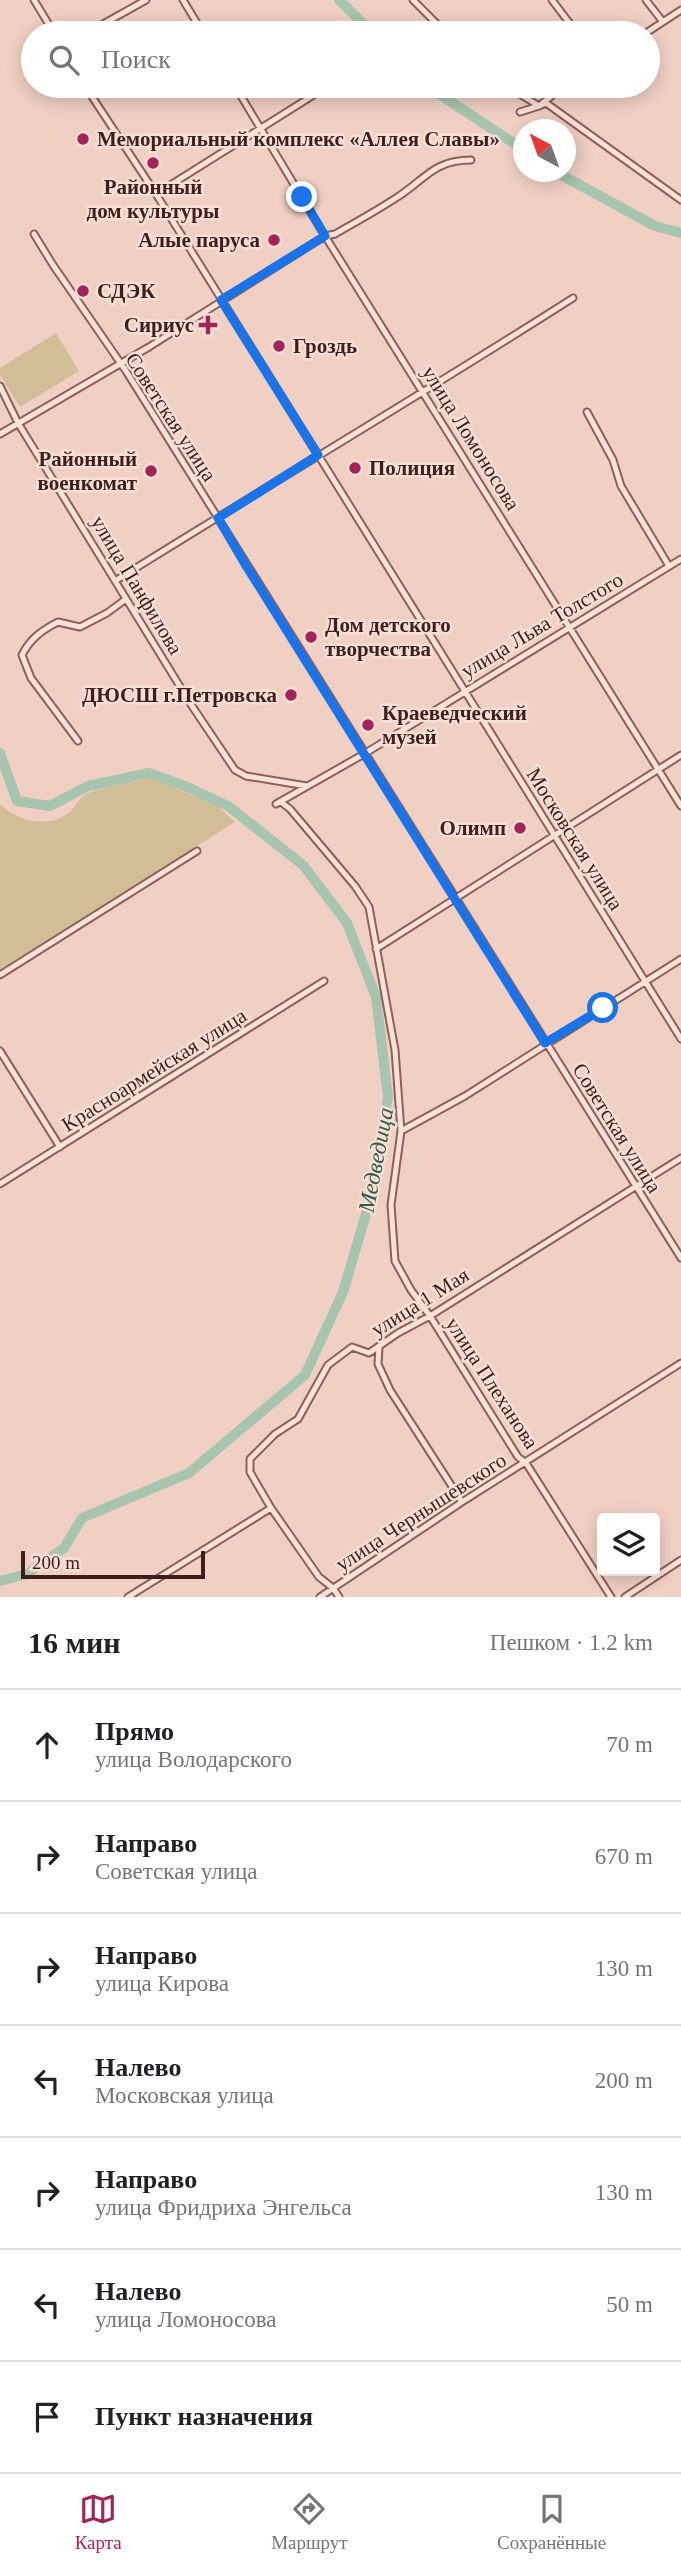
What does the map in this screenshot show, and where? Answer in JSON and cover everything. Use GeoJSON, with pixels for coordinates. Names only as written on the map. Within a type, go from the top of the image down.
{"type":"FeatureCollection","features":[{"type":"Feature","properties":{"kind":"street"},"geometry":{"type":"LineString","coordinates":[[34,0],[47,21]]}},
{"type":"Feature","properties":{"kind":"street"},"geometry":{"type":"LineString","coordinates":[[108,21],[146,0]]}},
{"type":"Feature","properties":{"kind":"street"},"geometry":{"type":"LineString","coordinates":[[183,0],[196,21]]}},
{"type":"Feature","properties":{"kind":"street"},"geometry":{"type":"LineString","coordinates":[[413,0],[434,21]]}},
{"type":"Feature","properties":{"kind":"street"},"geometry":{"type":"LineString","coordinates":[[552,0],[568,21]]}},
{"type":"Feature","properties":{"kind":"street"},"geometry":{"type":"LineString","coordinates":[[646,0],[663,22]]}},
{"type":"Feature","properties":{"kind":"street"},"geometry":{"type":"LineString","coordinates":[[660,24],[681,10]]}},
{"type":"Feature","properties":{"kind":"street","name":"Московская улица"},"geometry":{"type":"LineString","coordinates":[[94,98],[681,1039]]}},
{"type":"Feature","properties":{"kind":"street","name":"улица Ломоносова"},"geometry":{"type":"LineString","coordinates":[[242,98],[325,236],[681,806]]}},
{"type":"Feature","properties":{"kind":"street"},"geometry":{"type":"LineString","coordinates":[[156,194],[309,98]]}},
{"type":"Feature","properties":{"kind":"street"},"geometry":{"type":"LineString","coordinates":[[526,98],[539,106]]}},
{"type":"Feature","properties":{"kind":"street"},"geometry":{"type":"LineString","coordinates":[[539,106],[549,98]]}},
{"type":"Feature","properties":{"kind":"street"},"geometry":{"type":"LineString","coordinates":[[520,111],[546,103],[681,200]]}},
{"type":"Feature","properties":{"kind":"street"},"geometry":{"type":"LineString","coordinates":[[0,434],[119,364],[325,236],[335,234],[400,196],[425,174],[453,160],[471,160]]}},
{"type":"Feature","properties":{"kind":"street","name":"Советская улица"},"geometry":{"type":"LineString","coordinates":[[34,234],[126,371],[681,1258]]}},
{"type":"Feature","properties":{"kind":"street"},"geometry":{"type":"LineString","coordinates":[[115,581],[318,455],[424,393],[573,298]]}},
{"type":"Feature","properties":{"kind":"street","name":"улица Панфилова"},"geometry":{"type":"LineString","coordinates":[[0,386],[18,423],[235,770],[246,776],[307,786]]}},
{"type":"Feature","properties":{"kind":"street"},"geometry":{"type":"LineString","coordinates":[[587,412],[613,460],[621,486],[669,565]]}},
{"type":"Feature","properties":{"kind":"street","name":"улица Льва Толстого"},"geometry":{"type":"LineString","coordinates":[[376,949],[369,907],[290,809],[279,803],[364,754],[681,559]]}},
{"type":"Feature","properties":{"kind":"street"},"geometry":{"type":"LineString","coordinates":[[78,741],[31,678],[22,655],[27,643],[51,625],[58,622],[80,627],[126,599]]}},
{"type":"Feature","properties":{"kind":"street"},"geometry":{"type":"LineString","coordinates":[[681,755],[376,949],[394,1050],[401,1131],[465,1096],[681,958]]}},
{"type":"Feature","properties":{"kind":"street"},"geometry":{"type":"LineString","coordinates":[[0,975],[197,851]]}},
{"type":"Feature","properties":{"kind":"street","name":"Красноармейская улица"},"geometry":{"type":"LineString","coordinates":[[0,1184],[324,981]]}},
{"type":"Feature","properties":{"kind":"street"},"geometry":{"type":"LineString","coordinates":[[0,1051],[60,1147]]}},
{"type":"Feature","properties":{"kind":"street","name":"улица Плеханова"},"geometry":{"type":"LineString","coordinates":[[401,1131],[391,1205],[395,1261],[518,1457],[526,1463],[611,1597]]}},
{"type":"Feature","properties":{"kind":"street","name":"улица 1 Мая"},"geometry":{"type":"LineString","coordinates":[[271,1508],[250,1472],[250,1459],[275,1434],[298,1419],[328,1365],[352,1347],[369,1353],[398,1332],[430,1316],[681,1158]]}},
{"type":"Feature","properties":{"kind":"street"},"geometry":{"type":"LineString","coordinates":[[379,1347],[378,1364],[390,1390],[462,1502]]}},
{"type":"Feature","properties":{"kind":"street","name":"улица Чернышевского"},"geometry":{"type":"LineString","coordinates":[[320,1597],[462,1502],[681,1363]]}},
{"type":"Feature","properties":{"kind":"street"},"geometry":{"type":"LineString","coordinates":[[128,1597],[271,1508],[319,1577],[334,1588],[339,1597]]}},
{"type":"Feature","properties":{"kind":"street"},"geometry":{"type":"LineString","coordinates":[[625,1597],[681,1560]]}},
{"type":"Feature","properties":{"kind":"shaded area"},"geometry":{"type":"Polygon","coordinates":[[[56,333],[79,371],[20,407],[0,375],[0,368],[56,333]]]}},
{"type":"Feature","properties":{"kind":"shaded area"},"geometry":{"type":"Polygon","coordinates":[[[152,778],[217,806],[235,822],[0,970],[0,804],[25,819],[43,822],[70,812],[85,794],[152,778]]]}},
{"type":"Feature","properties":{"kind":"waterway","name":"Медведица"},"geometry":{"type":"LineString","coordinates":[[339,0],[361,21]]}},
{"type":"Feature","properties":{"kind":"waterway","name":"Медведица"},"geometry":{"type":"LineString","coordinates":[[445,98],[513,143]]}},
{"type":"Feature","properties":{"kind":"waterway","name":"Медведица"},"geometry":{"type":"LineString","coordinates":[[574,182],[655,226],[681,233]]}},
{"type":"Feature","properties":{"kind":"waterway","name":"Медведица"},"geometry":{"type":"LineString","coordinates":[[0,753],[17,801],[50,806],[88,786],[149,773],[228,806],[303,865],[347,923],[376,997],[388,1097],[374,1187],[343,1292],[305,1375],[189,1473],[82,1518],[64,1548],[27,1574],[0,1581]]}},
{"type":"Feature","properties":{"kind":"place","name":"Мемориальный комплекс «Аллея Славы»"},"geometry":{"type":"Point","coordinates":[83,139]}},
{"type":"Feature","properties":{"kind":"place","name":"Районный дом культуры"},"geometry":{"type":"Point","coordinates":[153,163]}},
{"type":"Feature","properties":{"kind":"place","name":"Алые паруса"},"geometry":{"type":"Point","coordinates":[274,240]}},
{"type":"Feature","properties":{"kind":"place","name":"СДЭК"},"geometry":{"type":"Point","coordinates":[83,291]}},
{"type":"Feature","properties":{"kind":"place","name":"Сириус"},"geometry":{"type":"Point","coordinates":[208,325]}},
{"type":"Feature","properties":{"kind":"place","name":"Гроздь"},"geometry":{"type":"Point","coordinates":[279,346]}},
{"type":"Feature","properties":{"kind":"place","name":"Полиция"},"geometry":{"type":"Point","coordinates":[355,468]}},
{"type":"Feature","properties":{"kind":"place","name":"Районный военкомат"},"geometry":{"type":"Point","coordinates":[151,471]}},
{"type":"Feature","properties":{"kind":"place","name":"Дом детского творчества"},"geometry":{"type":"Point","coordinates":[311,637]}},
{"type":"Feature","properties":{"kind":"place","name":"ДЮСШ г.Петровска"},"geometry":{"type":"Point","coordinates":[291,695]}},
{"type":"Feature","properties":{"kind":"place","name":"Краеведческий музей"},"geometry":{"type":"Point","coordinates":[368,725]}},
{"type":"Feature","properties":{"kind":"place","name":"Олимп"},"geometry":{"type":"Point","coordinates":[520,828]}},
{"type":"Feature","properties":{"kind":"route"},"geometry":{"type":"LineString","coordinates":[[302,197],[325,236],[221,300],[318,455],[218,518],[545,1043],[603,1008]]}}]}
